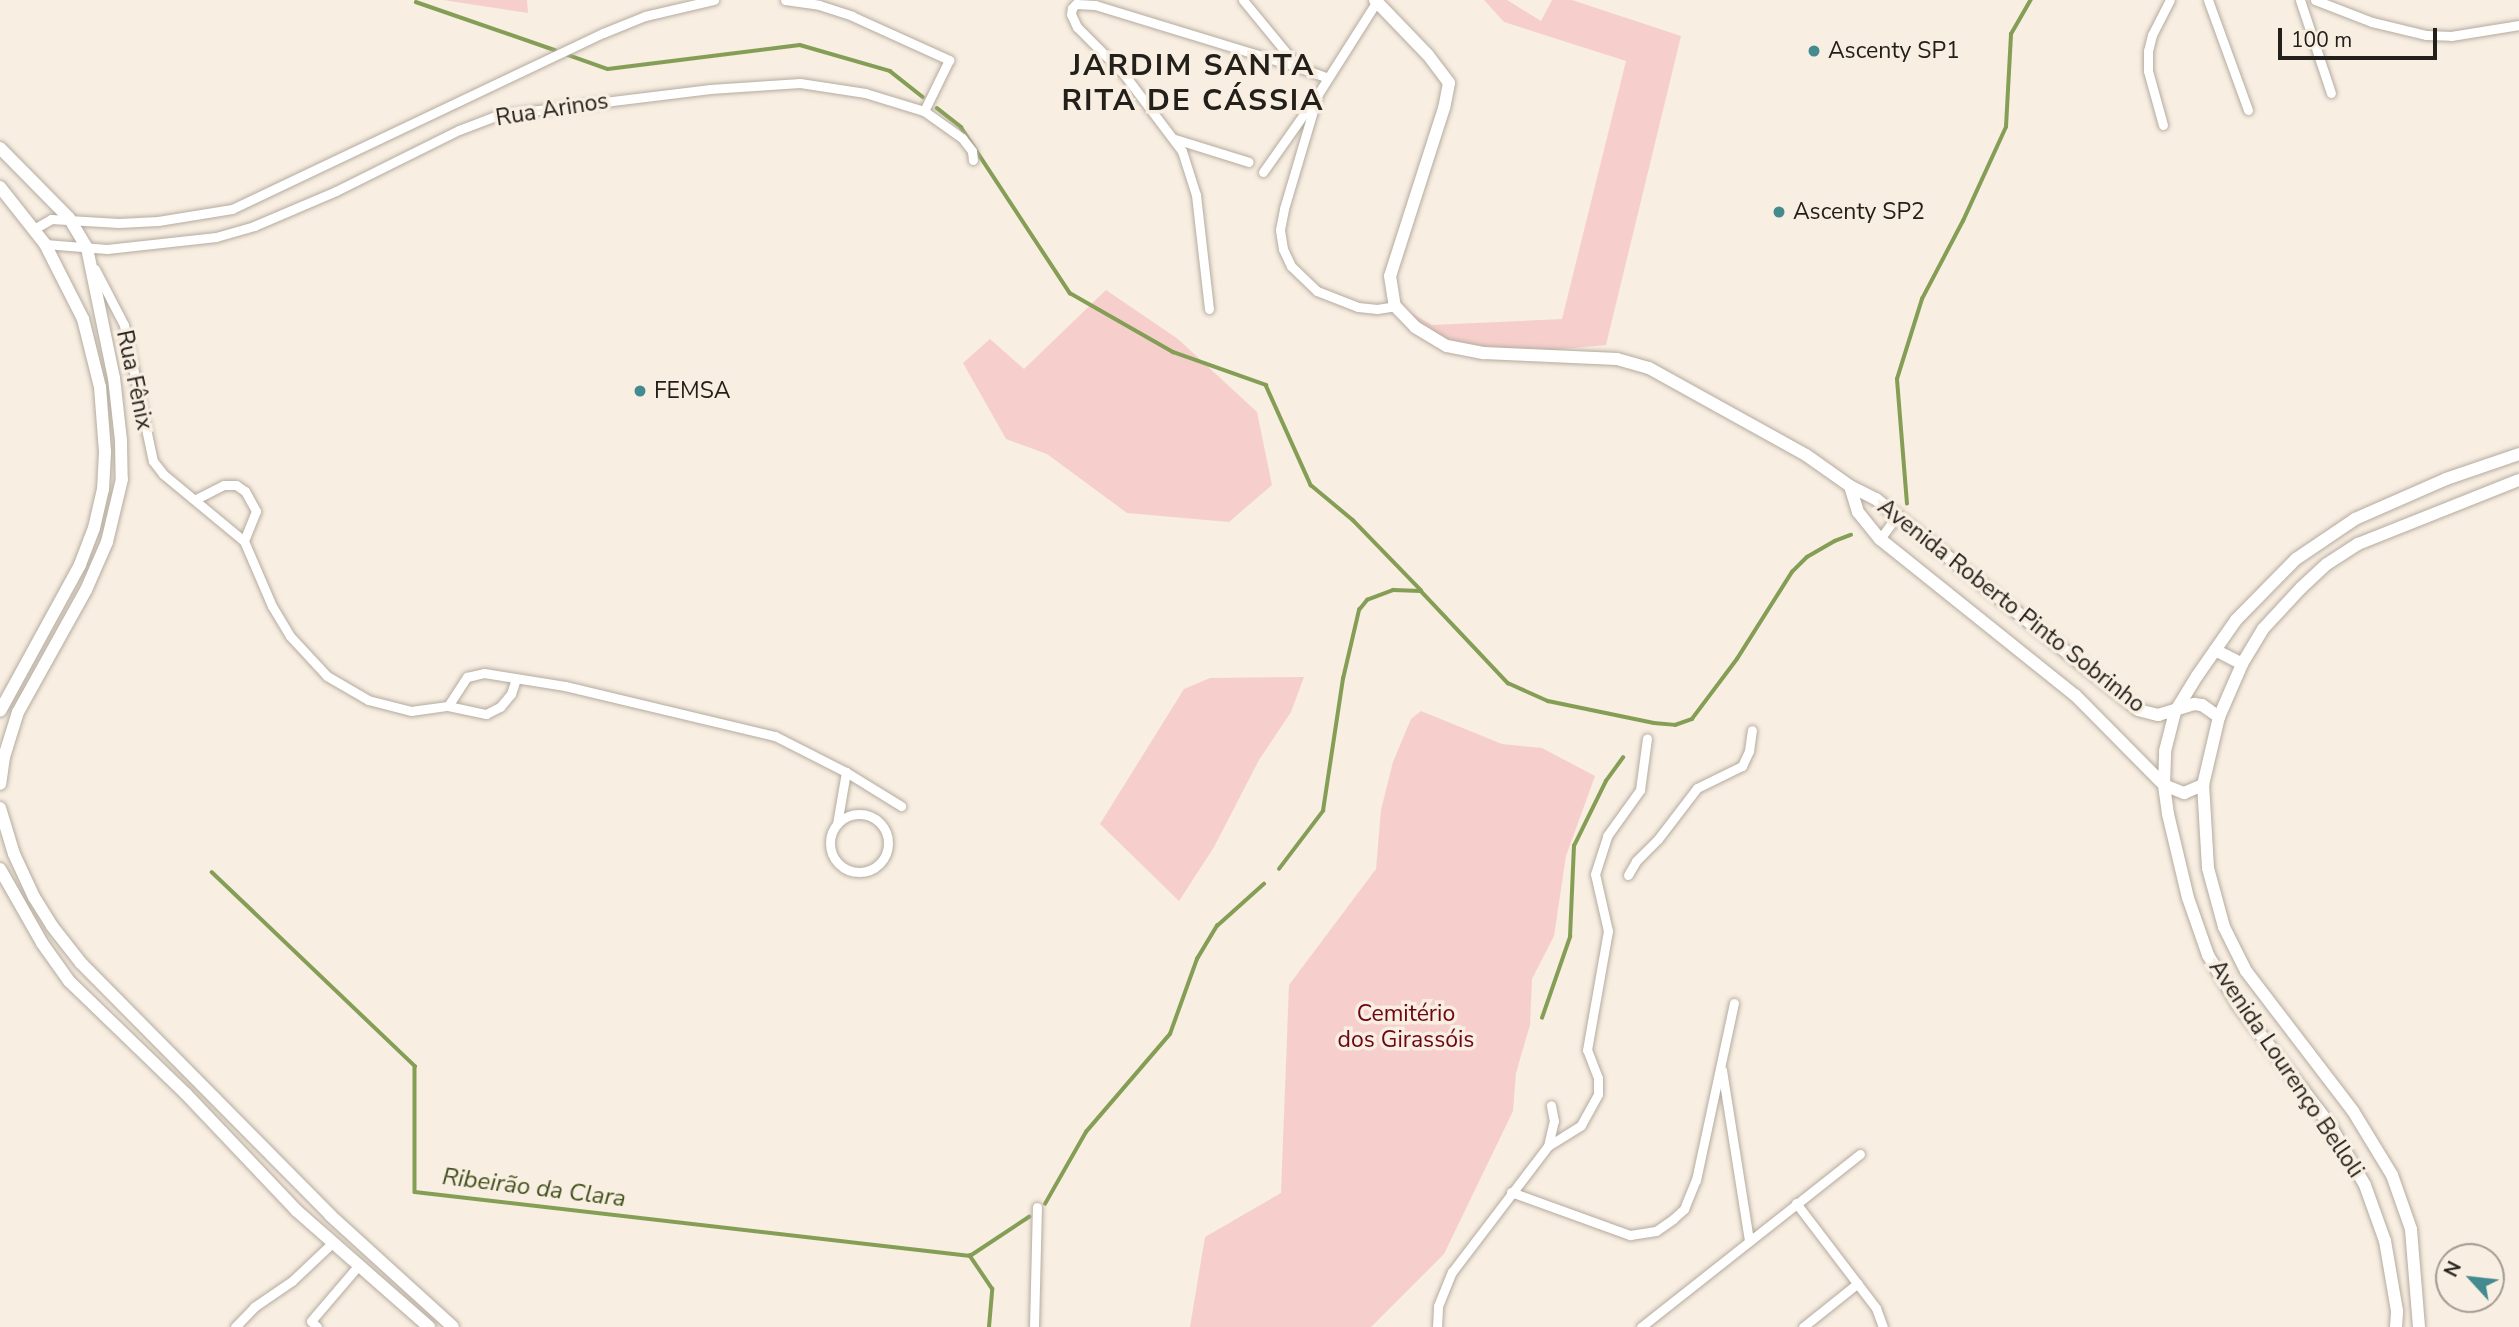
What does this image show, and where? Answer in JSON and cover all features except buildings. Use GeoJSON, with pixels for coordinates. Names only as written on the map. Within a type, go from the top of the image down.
{"type":"FeatureCollection","features":[{"type":"Feature","properties":{"kind":"street","name":"Rua Arinos"},"geometry":{"type":"LineString","coordinates":[[34,229],[51,219],[119,223],[158,221],[232,209],[603,33],[645,16],[714,0]]}},
{"type":"Feature","properties":{"kind":"street"},"geometry":{"type":"LineString","coordinates":[[785,0],[818,5],[852,16],[949,60],[924,111]]}},
{"type":"Feature","properties":{"kind":"street"},"geometry":{"type":"LineString","coordinates":[[1243,0],[1298,67]]}},
{"type":"Feature","properties":{"kind":"street"},"geometry":{"type":"LineString","coordinates":[[2163,125],[2148,71],[2148,51],[2152,35],[2169,0]]}},
{"type":"Feature","properties":{"kind":"street"},"geometry":{"type":"LineString","coordinates":[[2208,0],[2248,110]]}},
{"type":"Feature","properties":{"kind":"street"},"geometry":{"type":"LineString","coordinates":[[2300,0],[2331,93]]}},
{"type":"Feature","properties":{"kind":"street"},"geometry":{"type":"LineString","coordinates":[[2315,0],[2381,24],[2426,35],[2451,36],[2519,24]]}},
{"type":"Feature","properties":{"kind":"street"},"geometry":{"type":"LineString","coordinates":[[1376,1],[1439,67],[1449,83],[1449,92],[1391,276],[1395,306],[1377,310],[1358,307],[1317,291],[1291,267],[1283,248],[1280,230],[1284,209],[1318,94],[1326,77],[1376,1]]}},
{"type":"Feature","properties":{"kind":"street"},"geometry":{"type":"LineString","coordinates":[[1209,309],[1196,195],[1182,150],[1123,73],[1072,20],[1072,8],[1076,4],[1095,5],[1326,77]]}},
{"type":"Feature","properties":{"kind":"street","name":"Rua Arinos"},"geometry":{"type":"LineString","coordinates":[[45,244],[87,248],[178,243],[254,226],[336,191],[459,130],[498,115],[527,109],[710,89],[800,83],[865,93],[924,111],[962,138],[972,150],[973,160]]}},
{"type":"Feature","properties":{"kind":"street"},"geometry":{"type":"LineString","coordinates":[[1263,172],[1318,94]]}},
{"type":"Feature","properties":{"kind":"street"},"geometry":{"type":"LineString","coordinates":[[1175,139],[1250,162]]}},
{"type":"Feature","properties":{"kind":"street"},"geometry":{"type":"LineString","coordinates":[[0,148],[69,218],[87,248],[114,378],[122,479],[107,542],[86,590],[18,712],[4,757],[0,784]]}},
{"type":"Feature","properties":{"kind":"street"},"geometry":{"type":"LineString","coordinates":[[0,187],[45,244],[73,293],[90,340],[100,387],[105,452],[103,489],[94,528],[80,565],[0,711]]}},
{"type":"Feature","properties":{"kind":"street","name":"Rua Fênix"},"geometry":{"type":"LineString","coordinates":[[87,248],[124,325],[153,461],[163,474],[244,541],[272,606],[290,636],[327,676],[368,700],[390,707],[428,710],[448,706],[486,714],[500,707],[511,694],[516,679]]}},
{"type":"Feature","properties":{"kind":"street","name":"Avenida Roberto Pinto Sobrinho"},"geometry":{"type":"LineString","coordinates":[[1395,306],[1415,327],[1447,346],[1494,354],[1634,362],[1806,455],[1850,486],[1876,499],[2128,704],[2147,714],[2175,712],[2194,704],[2202,705],[2219,718]]}},
{"type":"Feature","properties":{"kind":"street","name":"Avenida Lourenço Belloli"},"geometry":{"type":"LineString","coordinates":[[2396,1327],[2392,1274],[2377,1212],[2354,1162],[2330,1125],[2238,1004],[2208,955],[2188,898],[2164,785],[2165,751],[2175,712],[2215,650],[2264,589],[2329,535],[2355,519],[2446,479],[2519,454]]}},
{"type":"Feature","properties":{"kind":"street","name":"Avenida Lourenço Belloli"},"geometry":{"type":"LineString","coordinates":[[2419,1327],[2411,1229],[2392,1175],[2353,1111],[2246,971],[2224,927],[2207,868],[2203,785],[2219,718],[2242,664],[2276,612],[2327,564],[2358,544],[2519,480]]}},
{"type":"Feature","properties":{"kind":"street"},"geometry":{"type":"LineString","coordinates":[[195,499],[224,485],[236,485],[245,491],[256,511],[244,541]]}},
{"type":"Feature","properties":{"kind":"street","name":"Avenida Roberto Pinto Sobrinho"},"geometry":{"type":"LineString","coordinates":[[1850,486],[1858,512],[1880,539],[2076,695],[2164,785]]}},
{"type":"Feature","properties":{"kind":"street"},"geometry":{"type":"LineString","coordinates":[[1880,539],[1897,516]]}},
{"type":"Feature","properties":{"kind":"street"},"geometry":{"type":"LineString","coordinates":[[2215,650],[2242,664]]}},
{"type":"Feature","properties":{"kind":"street"},"geometry":{"type":"LineString","coordinates":[[448,706],[467,677],[484,673],[565,686],[775,736],[846,772],[901,806]]}},
{"type":"Feature","properties":{"kind":"street"},"geometry":{"type":"LineString","coordinates":[[1628,875],[1636,861],[1658,839],[1697,788],[1742,766],[1749,751],[1752,730]]}},
{"type":"Feature","properties":{"kind":"street"},"geometry":{"type":"LineString","coordinates":[[1437,1327],[1438,1306],[1452,1272],[1548,1146],[1581,1125],[1598,1094],[1598,1079],[1588,1053],[1588,1038],[1608,931],[1595,873],[1606,836],[1640,790],[1647,738]]}},
{"type":"Feature","properties":{"kind":"street"},"geometry":{"type":"LineString","coordinates":[[837,824],[855,814],[874,818],[886,834],[888,844],[881,862],[866,871],[848,870],[834,859],[830,842],[837,824],[846,772]]}},
{"type":"Feature","properties":{"kind":"street"},"geometry":{"type":"LineString","coordinates":[[2164,785],[2184,793],[2203,785]]}},
{"type":"Feature","properties":{"kind":"street"},"geometry":{"type":"LineString","coordinates":[[0,808],[14,854],[34,897],[80,963],[345,1229],[453,1327]]}},
{"type":"Feature","properties":{"kind":"street"},"geometry":{"type":"LineString","coordinates":[[0,869],[42,943],[69,981],[332,1243],[429,1327]]}},
{"type":"Feature","properties":{"kind":"street"},"geometry":{"type":"LineString","coordinates":[[1511,1192],[1630,1235],[1656,1231],[1673,1219],[1691,1195],[1734,1003]]}},
{"type":"Feature","properties":{"kind":"street"},"geometry":{"type":"LineString","coordinates":[[1721,1063],[1749,1241]]}},
{"type":"Feature","properties":{"kind":"street"},"geometry":{"type":"LineString","coordinates":[[1548,1146],[1554,1121],[1551,1105]]}},
{"type":"Feature","properties":{"kind":"street"},"geometry":{"type":"LineString","coordinates":[[1641,1327],[1860,1154]]}},
{"type":"Feature","properties":{"kind":"street"},"geometry":{"type":"LineString","coordinates":[[1796,1203],[1876,1308],[1883,1327]]}},
{"type":"Feature","properties":{"kind":"street"},"geometry":{"type":"LineString","coordinates":[[1034,1327],[1037,1207]]}},
{"type":"Feature","properties":{"kind":"street"},"geometry":{"type":"LineString","coordinates":[[236,1327],[254,1307],[292,1281],[332,1243]]}},
{"type":"Feature","properties":{"kind":"street"},"geometry":{"type":"LineString","coordinates":[[317,1327],[311,1321],[358,1266]]}},
{"type":"Feature","properties":{"kind":"street"},"geometry":{"type":"LineString","coordinates":[[1803,1327],[1858,1283]]}},
{"type":"Feature","properties":{"kind":"green space"},"geometry":{"type":"Polygon","coordinates":[[[443,0],[527,0],[528,13],[443,0]]]}},
{"type":"Feature","properties":{"kind":"green space"},"geometry":{"type":"Polygon","coordinates":[[[1484,0],[1507,0],[1541,21],[1552,0],[1572,0],[1681,36],[1606,345],[1553,350],[1478,348],[1438,339],[1405,315],[1404,309],[1432,325],[1562,319],[1626,61],[1504,22],[1484,0]]]}},
{"type":"Feature","properties":{"kind":"green space"},"geometry":{"type":"Polygon","coordinates":[[[1106,290],[1178,339],[1257,412],[1272,485],[1229,522],[1127,513],[1047,454],[1006,439],[963,363],[990,339],[1024,369],[1106,290]]]}},
{"type":"Feature","properties":{"kind":"green space"},"geometry":{"type":"Polygon","coordinates":[[[1304,677],[1291,712],[1259,760],[1214,847],[1179,901],[1100,824],[1184,689],[1210,678],[1304,677]]]}},
{"type":"Feature","properties":{"kind":"green space","name":"Cemitério dos Girassóis"},"geometry":{"type":"Polygon","coordinates":[[[1421,711],[1502,744],[1542,748],[1595,776],[1566,856],[1554,936],[1532,979],[1530,1025],[1516,1073],[1513,1111],[1444,1254],[1371,1327],[1190,1327],[1205,1237],[1281,1193],[1289,985],[1376,869],[1381,810],[1393,762],[1411,719],[1421,711]]]}},
{"type":"Feature","properties":{"kind":"waterway"},"geometry":{"type":"LineString","coordinates":[[1907,504],[1897,379],[1922,299],[1963,221],[2006,127],[2011,34],[2031,0]]}},
{"type":"Feature","properties":{"kind":"waterway"},"geometry":{"type":"LineString","coordinates":[[416,2],[555,50]]}},
{"type":"Feature","properties":{"kind":"waterway"},"geometry":{"type":"LineString","coordinates":[[568,55],[608,69],[800,45],[890,71],[923,97]]}},
{"type":"Feature","properties":{"kind":"waterway"},"geometry":{"type":"LineString","coordinates":[[937,108],[961,127],[1070,293],[1173,352],[1266,385],[1311,485],[1353,520],[1421,590]]}},
{"type":"Feature","properties":{"kind":"waterway","name":"Ribeirão da Clara"},"geometry":{"type":"LineString","coordinates":[[1279,869],[1323,811],[1343,679],[1359,610],[1367,600],[1393,590],[1421,591],[1508,683],[1548,701],[1675,725],[1692,719],[1737,659],[1792,572],[1807,557],[1851,535]]}},
{"type":"Feature","properties":{"kind":"waterway"},"geometry":{"type":"LineString","coordinates":[[1542,1018],[1570,937],[1574,846],[1606,781],[1623,758]]}},
{"type":"Feature","properties":{"kind":"waterway","name":"Ribeirão da Clara"},"geometry":{"type":"LineString","coordinates":[[212,872],[415,1066],[415,1192],[970,1256]]}},
{"type":"Feature","properties":{"kind":"waterway","name":"Ribeirão da Clara"},"geometry":{"type":"LineString","coordinates":[[1045,1204],[1086,1132],[1170,1034],[1197,959],[1217,926],[1264,884]]}},
{"type":"Feature","properties":{"kind":"waterway","name":"Ribeirão da Clara"},"geometry":{"type":"LineString","coordinates":[[989,1327],[992,1289],[970,1256],[1029,1217]]}},
{"type":"Feature","properties":{"kind":"place","name":"Ascenty SP1"},"geometry":{"type":"Point","coordinates":[1814,51]}},
{"type":"Feature","properties":{"kind":"place","name":"Ascenty SP2"},"geometry":{"type":"Point","coordinates":[1779,212]}},
{"type":"Feature","properties":{"kind":"place","name":"FEMSA"},"geometry":{"type":"Point","coordinates":[640,391]}},
{"type":"Feature","properties":{"kind":"district","name":"JARDIM SANTA RITA DE CÁSSIA"},"geometry":{"type":"Point","coordinates":[1193,83]}}]}
